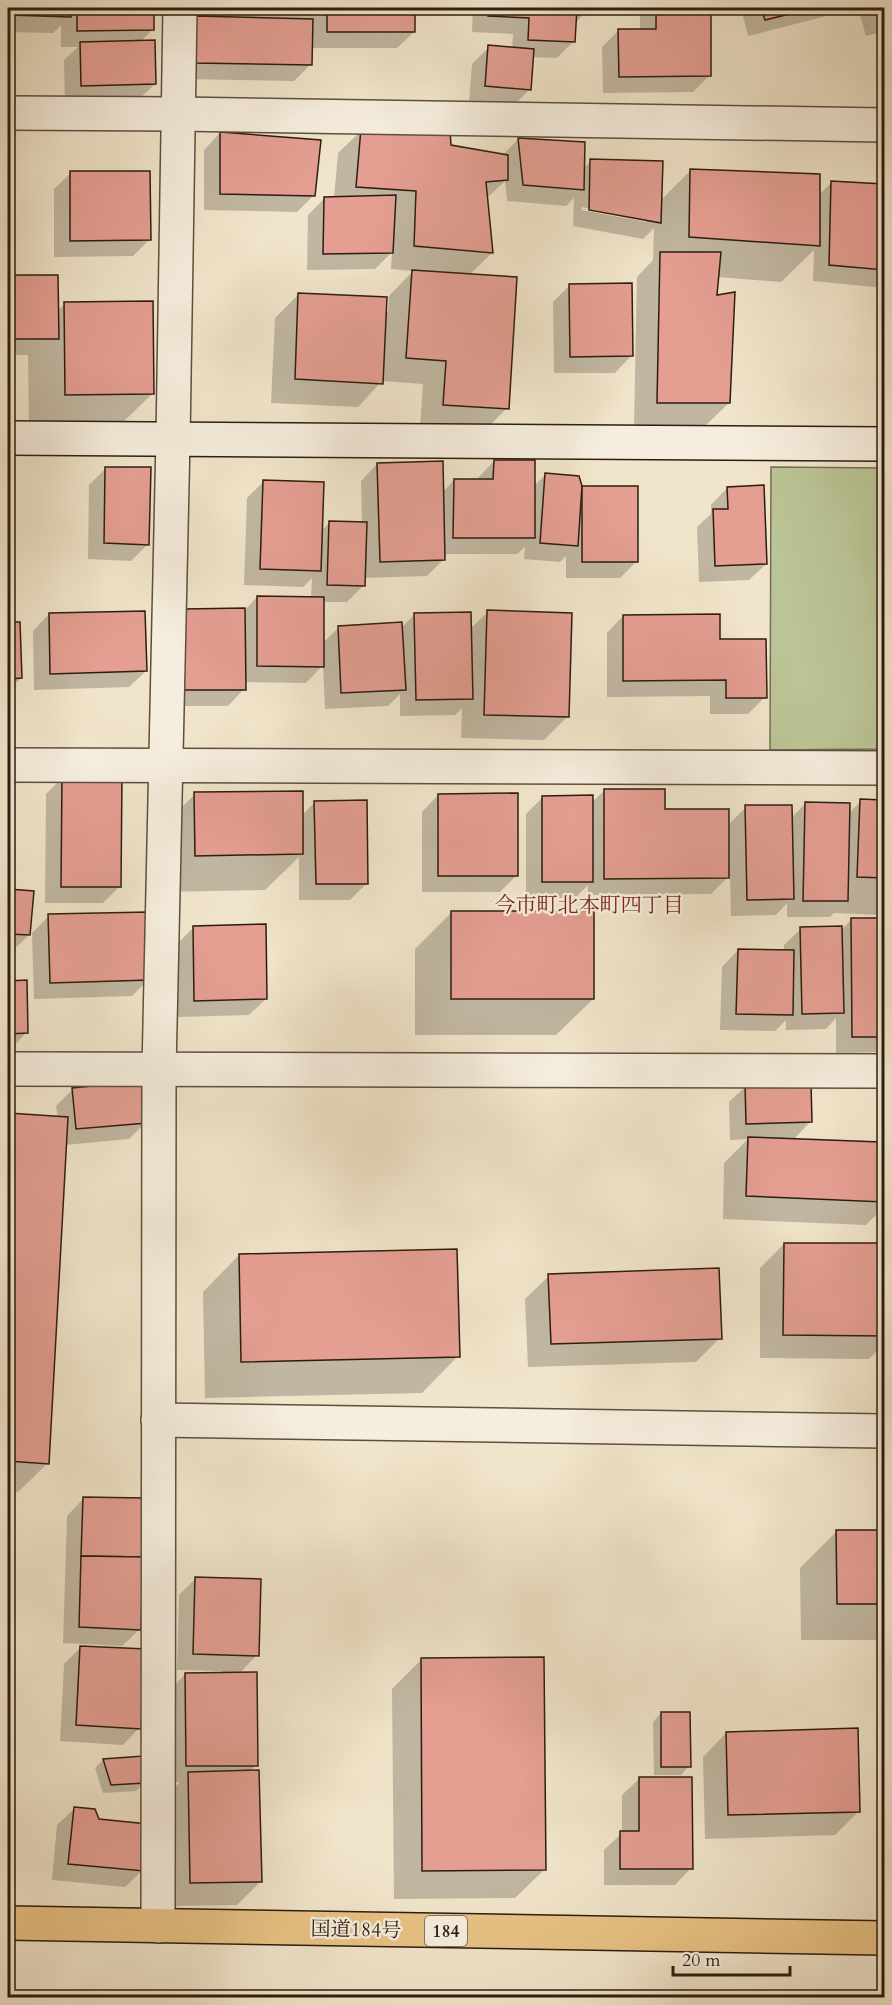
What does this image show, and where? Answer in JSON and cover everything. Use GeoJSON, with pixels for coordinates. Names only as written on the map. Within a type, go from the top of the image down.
{"type":"FeatureCollection","features":[{"type":"Feature","properties":{"kind":"highway","name":"国道184号"},"geometry":{"type":"LineString","coordinates":[[8,1923],[885,1938]]}},
{"type":"Feature","properties":{"kind":"street"},"geometry":{"type":"LineString","coordinates":[[158,1926],[159,1070],[180,8]]}},
{"type":"Feature","properties":{"kind":"street"},"geometry":{"type":"LineString","coordinates":[[8,113],[885,125]]}},
{"type":"Feature","properties":{"kind":"street"},"geometry":{"type":"LineString","coordinates":[[8,438],[885,444]]}},
{"type":"Feature","properties":{"kind":"street"},"geometry":{"type":"LineString","coordinates":[[8,765],[885,768]]}},
{"type":"Feature","properties":{"kind":"street"},"geometry":{"type":"LineString","coordinates":[[8,1069],[885,1071]]}},
{"type":"Feature","properties":{"kind":"street"},"geometry":{"type":"LineString","coordinates":[[158,1420],[885,1431]]}},
{"type":"Feature","properties":{"kind":"green space"},"geometry":{"type":"Polygon","coordinates":[[[771,467],[884,468],[884,749],[770,750],[771,467]]]}},
{"type":"Feature","properties":{"kind":"building"},"geometry":{"type":"Polygon","coordinates":[[[8,8],[71,8],[71,17],[8,15],[8,8]]]}},
{"type":"Feature","properties":{"kind":"building"},"geometry":{"type":"Polygon","coordinates":[[[77,8],[154,8],[154,30],[77,31],[77,8]]]}},
{"type":"Feature","properties":{"kind":"building"},"geometry":{"type":"Polygon","coordinates":[[[229,8],[318,8],[318,10],[229,8]]]}},
{"type":"Feature","properties":{"kind":"building"},"geometry":{"type":"Polygon","coordinates":[[[327,8],[415,8],[415,32],[327,32],[327,8]]]}},
{"type":"Feature","properties":{"kind":"building"},"geometry":{"type":"Polygon","coordinates":[[[489,8],[577,8],[575,42],[528,40],[529,18],[488,16],[489,8]]]}},
{"type":"Feature","properties":{"kind":"building"},"geometry":{"type":"Polygon","coordinates":[[[656,8],[711,8],[711,76],[619,77],[618,29],[656,29],[656,8]]]}},
{"type":"Feature","properties":{"kind":"building"},"geometry":{"type":"Polygon","coordinates":[[[761,8],[814,8],[765,20],[761,8]]]}},
{"type":"Feature","properties":{"kind":"building"},"geometry":{"type":"Polygon","coordinates":[[[879,8],[884,8],[884,19],[882,20],[879,8]]]}},
{"type":"Feature","properties":{"kind":"building"},"geometry":{"type":"Polygon","coordinates":[[[196,16],[313,19],[312,65],[194,63],[196,16]]]}},
{"type":"Feature","properties":{"kind":"building"},"geometry":{"type":"Polygon","coordinates":[[[155,40],[156,84],[81,86],[80,42],[155,40]]]}},
{"type":"Feature","properties":{"kind":"building"},"geometry":{"type":"Polygon","coordinates":[[[488,45],[534,49],[531,90],[485,86],[488,45]]]}},
{"type":"Feature","properties":{"kind":"building"},"geometry":{"type":"Polygon","coordinates":[[[361,128],[450,131],[451,145],[508,155],[508,180],[486,182],[493,253],[414,246],[416,191],[356,187],[361,128]]]}},
{"type":"Feature","properties":{"kind":"building"},"geometry":{"type":"Polygon","coordinates":[[[220,132],[321,140],[315,196],[220,194],[220,132]]]}},
{"type":"Feature","properties":{"kind":"building"},"geometry":{"type":"Polygon","coordinates":[[[518,138],[585,142],[584,190],[523,185],[518,138]]]}},
{"type":"Feature","properties":{"kind":"building"},"geometry":{"type":"Polygon","coordinates":[[[590,159],[663,161],[661,223],[589,210],[590,159]]]}},
{"type":"Feature","properties":{"kind":"building"},"geometry":{"type":"Polygon","coordinates":[[[690,169],[820,174],[820,246],[689,237],[690,169]]]}},
{"type":"Feature","properties":{"kind":"building"},"geometry":{"type":"Polygon","coordinates":[[[70,171],[150,171],[151,240],[70,241],[70,171]]]}},
{"type":"Feature","properties":{"kind":"building"},"geometry":{"type":"Polygon","coordinates":[[[831,181],[884,184],[884,270],[829,265],[831,181]]]}},
{"type":"Feature","properties":{"kind":"building"},"geometry":{"type":"Polygon","coordinates":[[[396,195],[393,253],[323,254],[324,197],[396,195]]]}},
{"type":"Feature","properties":{"kind":"building"},"geometry":{"type":"Polygon","coordinates":[[[660,252],[721,252],[717,295],[735,292],[730,403],[657,403],[660,252]]]}},
{"type":"Feature","properties":{"kind":"building"},"geometry":{"type":"Polygon","coordinates":[[[412,270],[517,277],[509,409],[443,405],[446,361],[406,358],[412,270]]]}},
{"type":"Feature","properties":{"kind":"building"},"geometry":{"type":"Polygon","coordinates":[[[8,275],[58,275],[59,339],[8,339],[8,275]]]}},
{"type":"Feature","properties":{"kind":"building"},"geometry":{"type":"Polygon","coordinates":[[[632,283],[633,356],[570,357],[569,284],[632,283]]]}},
{"type":"Feature","properties":{"kind":"building"},"geometry":{"type":"Polygon","coordinates":[[[298,293],[387,297],[383,384],[295,379],[298,293]]]}},
{"type":"Feature","properties":{"kind":"building"},"geometry":{"type":"Polygon","coordinates":[[[153,301],[154,394],[65,395],[64,302],[153,301]]]}},
{"type":"Feature","properties":{"kind":"building"},"geometry":{"type":"Polygon","coordinates":[[[494,460],[535,460],[535,538],[453,538],[454,479],[493,479],[494,460]]]}},
{"type":"Feature","properties":{"kind":"building"},"geometry":{"type":"Polygon","coordinates":[[[443,461],[445,560],[380,562],[377,463],[443,461]]]}},
{"type":"Feature","properties":{"kind":"building"},"geometry":{"type":"Polygon","coordinates":[[[105,467],[151,467],[149,545],[104,543],[105,467]]]}},
{"type":"Feature","properties":{"kind":"building"},"geometry":{"type":"Polygon","coordinates":[[[545,473],[579,476],[582,486],[578,546],[540,543],[545,473]]]}},
{"type":"Feature","properties":{"kind":"building"},"geometry":{"type":"Polygon","coordinates":[[[263,480],[324,482],[321,571],[260,569],[263,480]]]}},
{"type":"Feature","properties":{"kind":"building"},"geometry":{"type":"Polygon","coordinates":[[[764,485],[767,564],[715,566],[713,509],[728,509],[727,487],[764,485]]]}},
{"type":"Feature","properties":{"kind":"building"},"geometry":{"type":"Polygon","coordinates":[[[582,486],[638,486],[638,562],[582,562],[582,486]]]}},
{"type":"Feature","properties":{"kind":"building"},"geometry":{"type":"Polygon","coordinates":[[[329,521],[367,522],[365,586],[327,585],[329,521]]]}},
{"type":"Feature","properties":{"kind":"building"},"geometry":{"type":"Polygon","coordinates":[[[257,596],[324,597],[324,667],[257,666],[257,596]]]}},
{"type":"Feature","properties":{"kind":"building"},"geometry":{"type":"Polygon","coordinates":[[[245,608],[246,690],[184,690],[183,609],[245,608]]]}},
{"type":"Feature","properties":{"kind":"building"},"geometry":{"type":"Polygon","coordinates":[[[487,610],[572,613],[569,717],[484,715],[487,610]]]}},
{"type":"Feature","properties":{"kind":"building"},"geometry":{"type":"Polygon","coordinates":[[[145,611],[147,671],[50,674],[49,613],[145,611]]]}},
{"type":"Feature","properties":{"kind":"building"},"geometry":{"type":"Polygon","coordinates":[[[471,612],[473,699],[416,700],[414,613],[471,612]]]}},
{"type":"Feature","properties":{"kind":"building"},"geometry":{"type":"Polygon","coordinates":[[[720,614],[720,639],[766,639],[767,698],[726,698],[726,680],[623,681],[623,615],[720,614]]]}},
{"type":"Feature","properties":{"kind":"building"},"geometry":{"type":"Polygon","coordinates":[[[8,622],[20,622],[22,678],[8,679],[8,622]]]}},
{"type":"Feature","properties":{"kind":"building"},"geometry":{"type":"Polygon","coordinates":[[[402,622],[406,690],[341,693],[338,626],[402,622]]]}},
{"type":"Feature","properties":{"kind":"building"},"geometry":{"type":"Polygon","coordinates":[[[62,775],[122,776],[121,887],[61,887],[62,775]]]}},
{"type":"Feature","properties":{"kind":"building"},"geometry":{"type":"Polygon","coordinates":[[[604,789],[665,789],[665,809],[729,809],[729,878],[604,879],[604,789]]]}},
{"type":"Feature","properties":{"kind":"building"},"geometry":{"type":"Polygon","coordinates":[[[303,791],[303,854],[195,856],[194,792],[303,791]]]}},
{"type":"Feature","properties":{"kind":"building"},"geometry":{"type":"Polygon","coordinates":[[[518,793],[518,876],[438,876],[438,794],[518,793]]]}},
{"type":"Feature","properties":{"kind":"building"},"geometry":{"type":"Polygon","coordinates":[[[593,795],[593,882],[542,882],[542,796],[593,795]]]}},
{"type":"Feature","properties":{"kind":"building"},"geometry":{"type":"Polygon","coordinates":[[[860,799],[884,800],[884,878],[857,877],[860,799]]]}},
{"type":"Feature","properties":{"kind":"building"},"geometry":{"type":"Polygon","coordinates":[[[367,800],[368,884],[316,884],[314,801],[367,800]]]}},
{"type":"Feature","properties":{"kind":"building"},"geometry":{"type":"Polygon","coordinates":[[[805,802],[850,803],[848,901],[803,901],[805,802]]]}},
{"type":"Feature","properties":{"kind":"building"},"geometry":{"type":"Polygon","coordinates":[[[745,805],[792,805],[794,899],[747,900],[745,805]]]}},
{"type":"Feature","properties":{"kind":"building"},"geometry":{"type":"Polygon","coordinates":[[[8,889],[34,891],[30,935],[8,934],[8,889]]]}},
{"type":"Feature","properties":{"kind":"building"},"geometry":{"type":"Polygon","coordinates":[[[451,911],[594,911],[594,999],[451,999],[451,911]]]}},
{"type":"Feature","properties":{"kind":"building"},"geometry":{"type":"Polygon","coordinates":[[[148,912],[150,980],[50,983],[48,914],[148,912]]]}},
{"type":"Feature","properties":{"kind":"building"},"geometry":{"type":"Polygon","coordinates":[[[851,918],[884,918],[884,1037],[852,1037],[851,918]]]}},
{"type":"Feature","properties":{"kind":"building"},"geometry":{"type":"Polygon","coordinates":[[[266,924],[267,999],[194,1001],[193,926],[266,924]]]}},
{"type":"Feature","properties":{"kind":"building"},"geometry":{"type":"Polygon","coordinates":[[[842,926],[844,1013],[802,1014],[800,927],[842,926]]]}},
{"type":"Feature","properties":{"kind":"building"},"geometry":{"type":"Polygon","coordinates":[[[738,949],[794,950],[793,1015],[736,1014],[738,949]]]}},
{"type":"Feature","properties":{"kind":"building"},"geometry":{"type":"Polygon","coordinates":[[[27,980],[28,1033],[8,1034],[8,981],[27,980]]]}},
{"type":"Feature","properties":{"kind":"building"},"geometry":{"type":"Polygon","coordinates":[[[143,1081],[147,1123],[76,1129],[72,1088],[143,1081]]]}},
{"type":"Feature","properties":{"kind":"building"},"geometry":{"type":"Polygon","coordinates":[[[745,1084],[811,1084],[812,1122],[746,1124],[745,1084]]]}},
{"type":"Feature","properties":{"kind":"building"},"geometry":{"type":"Polygon","coordinates":[[[8,1113],[68,1117],[49,1464],[8,1461],[8,1113]]]}},
{"type":"Feature","properties":{"kind":"building"},"geometry":{"type":"Polygon","coordinates":[[[748,1137],[881,1142],[884,1163],[884,1202],[746,1196],[748,1137]]]}},
{"type":"Feature","properties":{"kind":"building"},"geometry":{"type":"Polygon","coordinates":[[[784,1243],[884,1243],[884,1336],[783,1335],[784,1243]]]}},
{"type":"Feature","properties":{"kind":"building"},"geometry":{"type":"Polygon","coordinates":[[[457,1249],[460,1357],[241,1362],[239,1254],[457,1249]]]}},
{"type":"Feature","properties":{"kind":"building"},"geometry":{"type":"Polygon","coordinates":[[[719,1268],[722,1339],[551,1344],[548,1274],[719,1268]]]}},
{"type":"Feature","properties":{"kind":"building"},"geometry":{"type":"Polygon","coordinates":[[[83,1497],[144,1498],[143,1557],[81,1556],[83,1497]]]}},
{"type":"Feature","properties":{"kind":"building"},"geometry":{"type":"Polygon","coordinates":[[[836,1530],[884,1530],[884,1604],[837,1604],[836,1530]]]}},
{"type":"Feature","properties":{"kind":"building"},"geometry":{"type":"Polygon","coordinates":[[[81,1556],[143,1557],[141,1630],[79,1627],[81,1556]]]}},
{"type":"Feature","properties":{"kind":"building"},"geometry":{"type":"Polygon","coordinates":[[[195,1577],[261,1579],[259,1656],[193,1654],[195,1577]]]}},
{"type":"Feature","properties":{"kind":"building"},"geometry":{"type":"Polygon","coordinates":[[[80,1646],[146,1649],[141,1729],[76,1725],[80,1646]]]}},
{"type":"Feature","properties":{"kind":"building"},"geometry":{"type":"Polygon","coordinates":[[[544,1657],[546,1870],[422,1871],[421,1658],[544,1657]]]}},
{"type":"Feature","properties":{"kind":"building"},"geometry":{"type":"Polygon","coordinates":[[[257,1672],[258,1766],[186,1766],[185,1673],[257,1672]]]}},
{"type":"Feature","properties":{"kind":"building"},"geometry":{"type":"Polygon","coordinates":[[[661,1712],[690,1712],[691,1767],[661,1767],[661,1712]]]}},
{"type":"Feature","properties":{"kind":"building"},"geometry":{"type":"Polygon","coordinates":[[[858,1728],[860,1812],[728,1815],[726,1732],[858,1728]]]}},
{"type":"Feature","properties":{"kind":"building"},"geometry":{"type":"Polygon","coordinates":[[[144,1756],[145,1783],[111,1785],[103,1759],[144,1756]]]}},
{"type":"Feature","properties":{"kind":"building"},"geometry":{"type":"Polygon","coordinates":[[[259,1770],[262,1882],[190,1883],[188,1772],[259,1770]]]}},
{"type":"Feature","properties":{"kind":"building"},"geometry":{"type":"Polygon","coordinates":[[[639,1777],[692,1777],[693,1869],[620,1869],[620,1831],[639,1831],[639,1777]]]}},
{"type":"Feature","properties":{"kind":"building"},"geometry":{"type":"Polygon","coordinates":[[[74,1807],[95,1809],[99,1819],[148,1824],[144,1871],[68,1864],[74,1807]]]}},
{"type":"Feature","properties":{"kind":"district","name":"今市町北本町四丁目"},"geometry":{"type":"Point","coordinates":[589,905]}}]}
